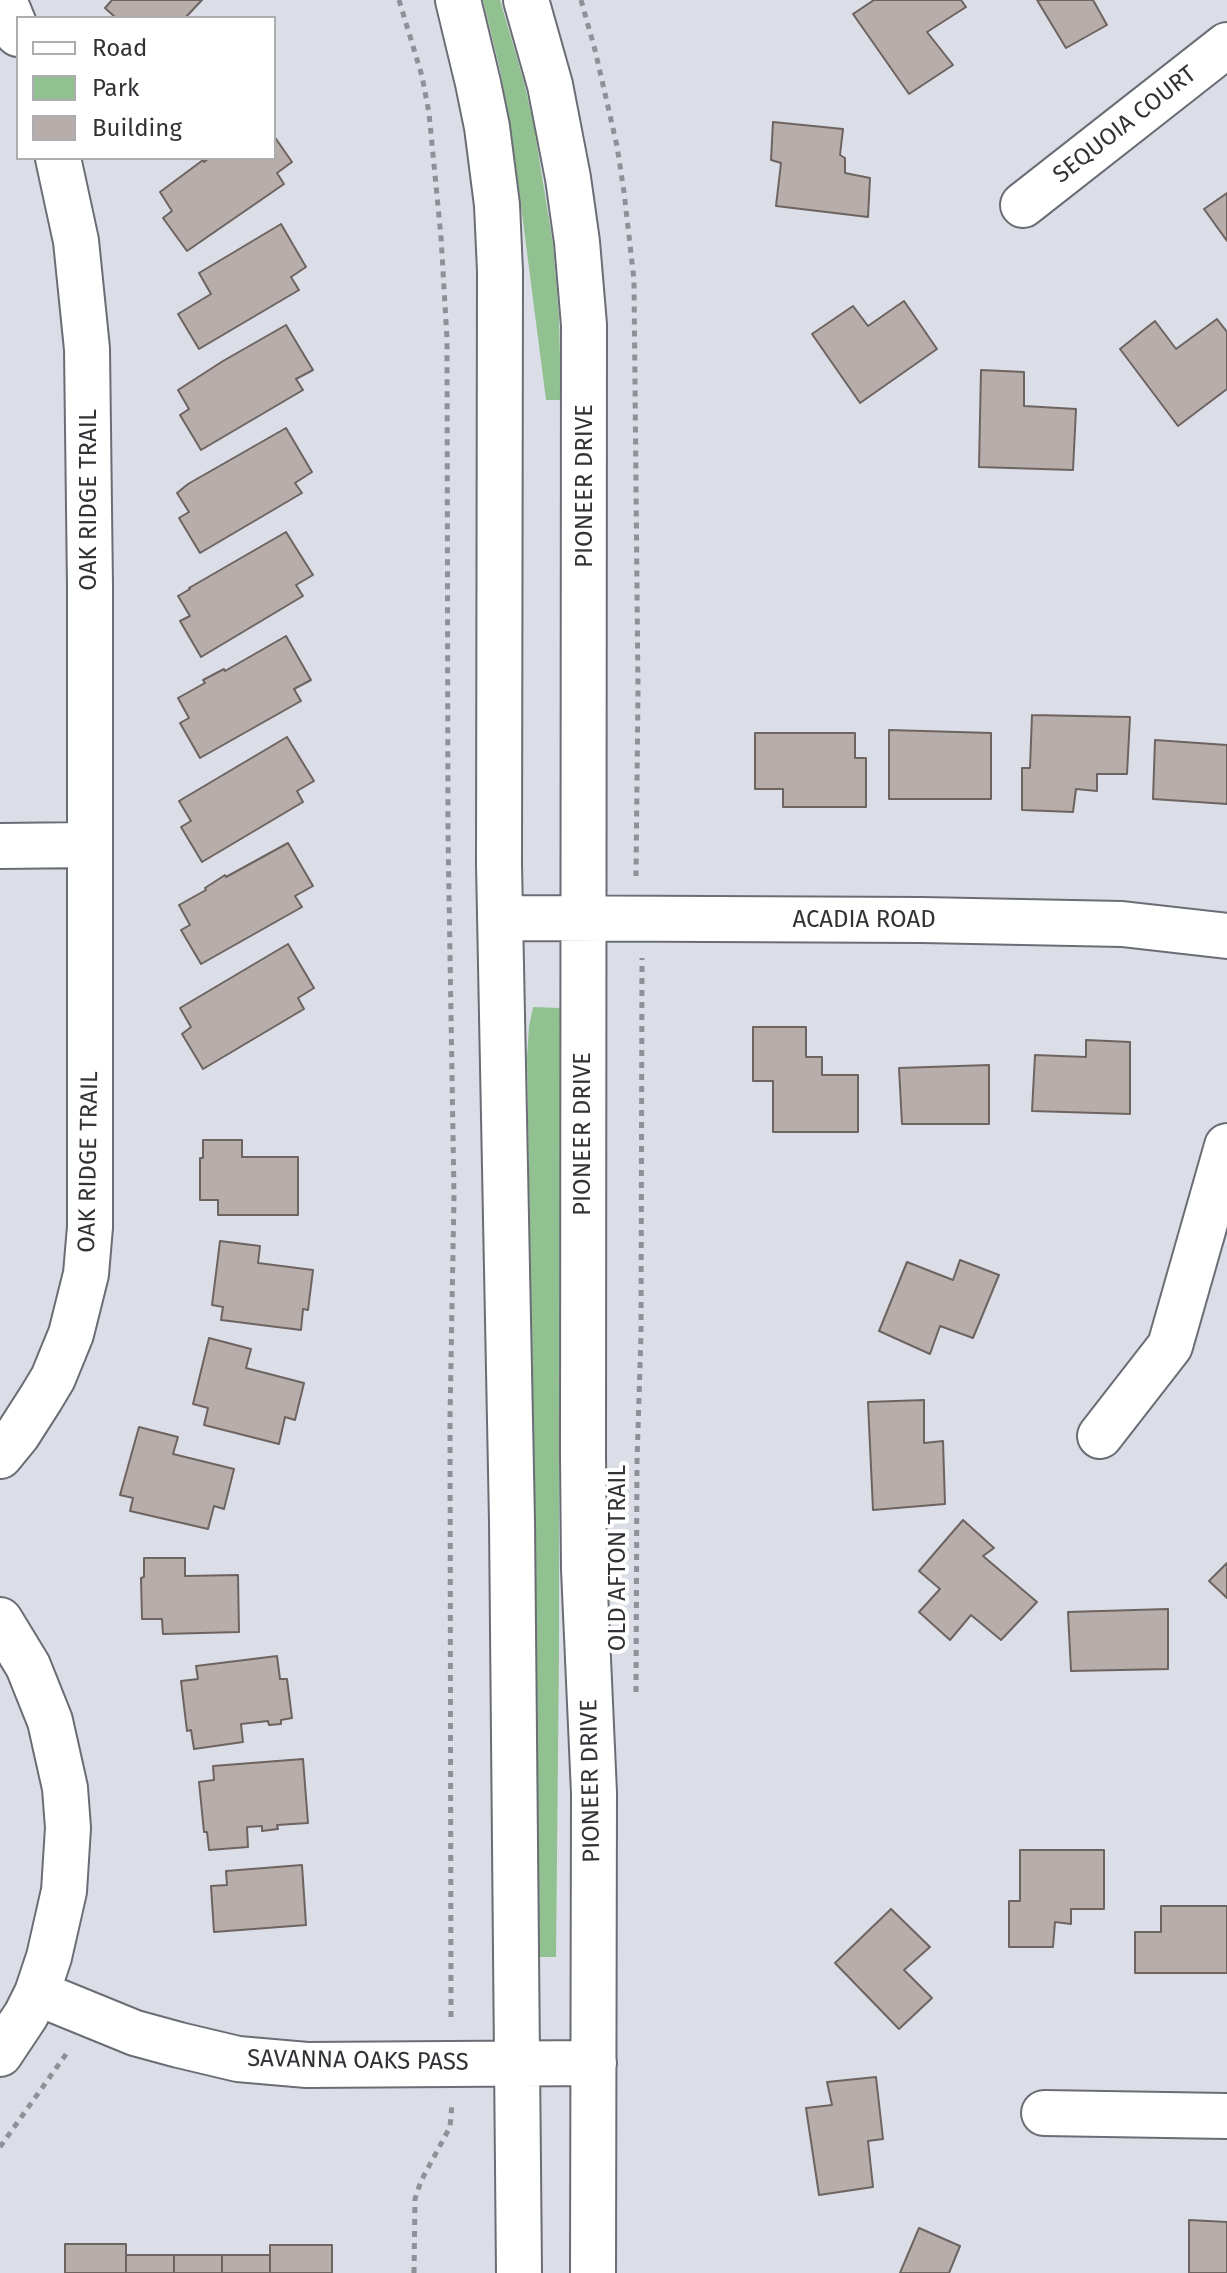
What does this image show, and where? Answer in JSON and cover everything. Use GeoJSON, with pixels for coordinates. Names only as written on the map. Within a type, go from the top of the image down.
{"type":"FeatureCollection","features":[{"type":"Feature","properties":{"kind":"street"},"geometry":{"type":"LineString","coordinates":[[4,0],[16,29]]}},
{"type":"Feature","properties":{"kind":"street"},"geometry":{"type":"LineString","coordinates":[[458,0],[483,104],[499,229],[500,918],[512,1521],[519,2273]]}},
{"type":"Feature","properties":{"kind":"street","name":"PIONEER DRIVE"},"geometry":{"type":"LineString","coordinates":[[526,0],[550,85],[568,178],[582,297],[585,391],[584,1569],[594,1793],[593,2273]]}},
{"type":"Feature","properties":{"kind":"street","name":"SEQUOIA COURT"},"geometry":{"type":"LineString","coordinates":[[1023,205],[1227,45]]}},
{"type":"Feature","properties":{"kind":"street","name":"OAK RIDGE TRAIL"},"geometry":{"type":"LineString","coordinates":[[0,1456],[30,1418],[53,1378],[71,1334],[86,1274],[91,1196],[87,349],[76,241],[58,160]]}},
{"type":"Feature","properties":{"kind":"street"},"geometry":{"type":"LineString","coordinates":[[0,846],[90,845]]}},
{"type":"Feature","properties":{"kind":"street","name":"ACADIA ROAD"},"geometry":{"type":"LineString","coordinates":[[500,918],[1122,924],[1227,936]]}},
{"type":"Feature","properties":{"kind":"street"},"geometry":{"type":"LineString","coordinates":[[1100,1436],[1170,1346],[1227,1146]]}},
{"type":"Feature","properties":{"kind":"street"},"geometry":{"type":"LineString","coordinates":[[0,1620],[40,1693],[57,1745],[65,1788],[68,1848],[64,1891],[49,1957],[26,2015],[0,2054]]}},
{"type":"Feature","properties":{"kind":"street","name":"SAVANNA OAKS PASS"},"geometry":{"type":"LineString","coordinates":[[37,1993],[135,2033],[238,2059],[307,2065],[594,2063]]}},
{"type":"Feature","properties":{"kind":"street"},"geometry":{"type":"LineString","coordinates":[[1044,2113],[1227,2116]]}},
{"type":"Feature","properties":{"kind":"path"},"geometry":{"type":"LineString","coordinates":[[399,0],[418,62],[429,113],[446,323],[448,834],[454,1195],[450,1418],[451,1987]]}},
{"type":"Feature","properties":{"kind":"path","name":"OLD AFTON TRAIL"},"geometry":{"type":"LineString","coordinates":[[636,1699],[643,988]]}},
{"type":"Feature","properties":{"kind":"path"},"geometry":{"type":"LineString","coordinates":[[0,2147],[69,2050]]}},
{"type":"Feature","properties":{"kind":"path"},"geometry":{"type":"LineString","coordinates":[[414,2273],[415,2199],[421,2181],[450,2127],[452,2110]]}},
{"type":"Feature","properties":{"kind":"green space"},"geometry":{"type":"Polygon","coordinates":[[[483,0],[500,0],[533,121],[553,244],[561,400],[546,400],[512,136],[483,0]]]}},
{"type":"Feature","properties":{"kind":"green space"},"geometry":{"type":"Polygon","coordinates":[[[533,1007],[560,1008],[556,1957],[533,1957],[533,1439],[527,1057],[533,1007]]]}},
{"type":"Feature","properties":{"kind":"building"},"geometry":{"type":"Polygon","coordinates":[[[112,0],[202,0],[187,16],[114,16],[105,8],[112,0]]]}},
{"type":"Feature","properties":{"kind":"building"},"geometry":{"type":"Polygon","coordinates":[[[874,0],[961,0],[966,7],[927,32],[953,65],[909,94],[853,14],[874,0]]]}},
{"type":"Feature","properties":{"kind":"building"},"geometry":{"type":"Polygon","coordinates":[[[1037,0],[1093,0],[1107,25],[1066,48],[1037,0]]]}},
{"type":"Feature","properties":{"kind":"building"},"geometry":{"type":"Polygon","coordinates":[[[773,122],[843,129],[840,155],[845,158],[845,173],[870,178],[868,217],[776,206],[781,163],[771,160],[773,122]]]}},
{"type":"Feature","properties":{"kind":"building"},"geometry":{"type":"Polygon","coordinates":[[[276,139],[292,162],[277,173],[284,184],[187,251],[163,218],[172,211],[160,192],[204,162],[276,160],[276,139]]]}},
{"type":"Feature","properties":{"kind":"building"},"geometry":{"type":"Polygon","coordinates":[[[1227,193],[1227,241],[1204,209],[1227,193]]]}},
{"type":"Feature","properties":{"kind":"building"},"geometry":{"type":"Polygon","coordinates":[[[281,224],[306,267],[291,277],[299,290],[199,349],[178,314],[211,294],[199,273],[281,224]]]}},
{"type":"Feature","properties":{"kind":"building"},"geometry":{"type":"Polygon","coordinates":[[[904,301],[937,349],[860,403],[812,334],[853,306],[868,326],[904,301]]]}},
{"type":"Feature","properties":{"kind":"building"},"geometry":{"type":"Polygon","coordinates":[[[1217,319],[1227,332],[1227,389],[1178,426],[1120,349],[1155,321],[1176,349],[1217,319]]]}},
{"type":"Feature","properties":{"kind":"building"},"geometry":{"type":"Polygon","coordinates":[[[286,325],[313,370],[296,379],[303,390],[201,450],[180,415],[189,409],[178,390],[286,325]]]}},
{"type":"Feature","properties":{"kind":"building"},"geometry":{"type":"Polygon","coordinates":[[[981,370],[1024,372],[1024,406],[1076,409],[1073,470],[979,467],[981,370]]]}},
{"type":"Feature","properties":{"kind":"building"},"geometry":{"type":"Polygon","coordinates":[[[286,428],[312,472],[295,483],[302,493],[200,553],[179,518],[189,512],[177,493],[286,428]]]}},
{"type":"Feature","properties":{"kind":"building"},"geometry":{"type":"Polygon","coordinates":[[[286,532],[313,575],[296,585],[303,596],[201,657],[180,621],[190,616],[178,596],[286,532]]]}},
{"type":"Feature","properties":{"kind":"building"},"geometry":{"type":"Polygon","coordinates":[[[286,636],[311,680],[294,689],[301,701],[200,758],[180,723],[189,718],[178,698],[205,683],[203,680],[286,636]]]}},
{"type":"Feature","properties":{"kind":"building"},"geometry":{"type":"Polygon","coordinates":[[[1032,715],[1130,717],[1127,774],[1097,774],[1097,791],[1076,789],[1073,812],[1022,810],[1022,768],[1030,768],[1032,715]]]}},
{"type":"Feature","properties":{"kind":"building"},"geometry":{"type":"Polygon","coordinates":[[[889,730],[991,733],[991,799],[889,799],[889,730]]]}},
{"type":"Feature","properties":{"kind":"building"},"geometry":{"type":"Polygon","coordinates":[[[755,733],[855,733],[855,758],[866,758],[866,807],[783,807],[783,789],[755,789],[755,733]]]}},
{"type":"Feature","properties":{"kind":"building"},"geometry":{"type":"Polygon","coordinates":[[[287,737],[314,781],[297,791],[303,802],[202,862],[181,827],[191,821],[179,801],[287,737]]]}},
{"type":"Feature","properties":{"kind":"building"},"geometry":{"type":"Polygon","coordinates":[[[1155,740],[1227,745],[1227,804],[1153,799],[1155,740]]]}},
{"type":"Feature","properties":{"kind":"building"},"geometry":{"type":"Polygon","coordinates":[[[288,843],[313,886],[295,896],[302,907],[201,964],[181,930],[190,925],[179,905],[225,875],[288,843]]]}},
{"type":"Feature","properties":{"kind":"building"},"geometry":{"type":"Polygon","coordinates":[[[288,944],[314,988],[298,998],[304,1009],[203,1069],[182,1034],[191,1027],[180,1008],[288,944]]]}},
{"type":"Feature","properties":{"kind":"building"},"geometry":{"type":"Polygon","coordinates":[[[753,1027],[806,1027],[806,1057],[822,1057],[822,1075],[858,1075],[858,1132],[773,1132],[773,1081],[753,1081],[753,1027]]]}},
{"type":"Feature","properties":{"kind":"building"},"geometry":{"type":"Polygon","coordinates":[[[1086,1040],[1130,1042],[1130,1114],[1032,1111],[1035,1055],[1086,1057],[1086,1040]]]}},
{"type":"Feature","properties":{"kind":"building"},"geometry":{"type":"Polygon","coordinates":[[[989,1065],[989,1124],[902,1124],[899,1068],[989,1065]]]}},
{"type":"Feature","properties":{"kind":"building"},"geometry":{"type":"Polygon","coordinates":[[[203,1140],[242,1140],[242,1157],[298,1157],[298,1215],[218,1215],[218,1200],[200,1200],[203,1140]]]}},
{"type":"Feature","properties":{"kind":"building"},"geometry":{"type":"Polygon","coordinates":[[[220,1241],[260,1246],[258,1263],[313,1270],[308,1310],[303,1309],[301,1330],[221,1320],[223,1307],[212,1305],[220,1241]]]}},
{"type":"Feature","properties":{"kind":"building"},"geometry":{"type":"Polygon","coordinates":[[[960,1260],[999,1275],[973,1338],[940,1326],[930,1354],[879,1331],[907,1262],[953,1280],[960,1260]]]}},
{"type":"Feature","properties":{"kind":"building"},"geometry":{"type":"Polygon","coordinates":[[[209,1338],[251,1349],[246,1368],[304,1383],[295,1420],[285,1417],[279,1444],[204,1425],[208,1408],[193,1404],[209,1338]]]}},
{"type":"Feature","properties":{"kind":"building"},"geometry":{"type":"Polygon","coordinates":[[[924,1400],[924,1443],[943,1441],[945,1504],[873,1510],[868,1402],[924,1400]]]}},
{"type":"Feature","properties":{"kind":"building"},"geometry":{"type":"Polygon","coordinates":[[[139,1427],[178,1437],[173,1454],[234,1469],[224,1509],[214,1506],[208,1529],[130,1511],[133,1498],[120,1495],[139,1427]]]}},
{"type":"Feature","properties":{"kind":"building"},"geometry":{"type":"Polygon","coordinates":[[[963,1520],[994,1548],[983,1556],[1037,1602],[1001,1640],[971,1615],[950,1640],[919,1612],[940,1589],[919,1571],[963,1520]]]}},
{"type":"Feature","properties":{"kind":"building"},"geometry":{"type":"Polygon","coordinates":[[[144,1558],[185,1558],[185,1576],[238,1575],[239,1632],[163,1634],[162,1619],[142,1619],[144,1558]]]}},
{"type":"Feature","properties":{"kind":"building"},"geometry":{"type":"Polygon","coordinates":[[[1227,1563],[1227,1598],[1209,1581],[1227,1563]]]}},
{"type":"Feature","properties":{"kind":"building"},"geometry":{"type":"Polygon","coordinates":[[[1168,1609],[1168,1669],[1071,1671],[1068,1612],[1168,1609]]]}},
{"type":"Feature","properties":{"kind":"building"},"geometry":{"type":"Polygon","coordinates":[[[277,1656],[280,1679],[287,1679],[292,1718],[281,1720],[281,1724],[269,1725],[268,1721],[241,1724],[243,1742],[194,1749],[191,1730],[187,1731],[181,1681],[198,1679],[196,1666],[277,1656]]]}},
{"type":"Feature","properties":{"kind":"building"},"geometry":{"type":"Polygon","coordinates":[[[303,1759],[308,1823],[277,1825],[278,1829],[262,1831],[262,1826],[247,1827],[248,1847],[209,1850],[199,1782],[214,1780],[213,1766],[303,1759]]]}},
{"type":"Feature","properties":{"kind":"building"},"geometry":{"type":"Polygon","coordinates":[[[1020,1850],[1104,1850],[1104,1909],[1071,1909],[1071,1924],[1055,1922],[1053,1947],[1009,1947],[1009,1901],[1020,1901],[1020,1850]]]}},
{"type":"Feature","properties":{"kind":"building"},"geometry":{"type":"Polygon","coordinates":[[[302,1865],[306,1925],[214,1932],[211,1886],[227,1885],[226,1871],[302,1865]]]}},
{"type":"Feature","properties":{"kind":"building"},"geometry":{"type":"Polygon","coordinates":[[[1161,1906],[1227,1906],[1227,1973],[1135,1973],[1135,1932],[1161,1932],[1161,1906]]]}},
{"type":"Feature","properties":{"kind":"building"},"geometry":{"type":"Polygon","coordinates":[[[891,1909],[930,1947],[904,1970],[932,1998],[899,2029],[835,1963],[891,1909]]]}},
{"type":"Feature","properties":{"kind":"building"},"geometry":{"type":"Polygon","coordinates":[[[876,2077],[883,2139],[868,2141],[873,2187],[819,2195],[806,2108],[832,2105],[827,2082],[876,2077]]]}},
{"type":"Feature","properties":{"kind":"building"},"geometry":{"type":"Polygon","coordinates":[[[1189,2220],[1227,2222],[1227,2273],[1189,2273],[1189,2220]]]}},
{"type":"Feature","properties":{"kind":"building"},"geometry":{"type":"Polygon","coordinates":[[[919,2228],[960,2246],[949,2273],[900,2273],[919,2228]]]}},
{"type":"Feature","properties":{"kind":"building"},"geometry":{"type":"Polygon","coordinates":[[[65,2244],[126,2244],[126,2273],[65,2273],[65,2244]]]}},
{"type":"Feature","properties":{"kind":"building"},"geometry":{"type":"Polygon","coordinates":[[[270,2245],[332,2245],[332,2273],[270,2273],[270,2245]]]}},
{"type":"Feature","properties":{"kind":"building"},"geometry":{"type":"Polygon","coordinates":[[[126,2255],[174,2255],[174,2273],[126,2273],[126,2255]]]}},
{"type":"Feature","properties":{"kind":"building"},"geometry":{"type":"Polygon","coordinates":[[[174,2255],[222,2255],[222,2273],[174,2273],[174,2255]]]}},
{"type":"Feature","properties":{"kind":"building"},"geometry":{"type":"Polygon","coordinates":[[[222,2255],[270,2255],[270,2273],[222,2273],[222,2255]]]}}]}
